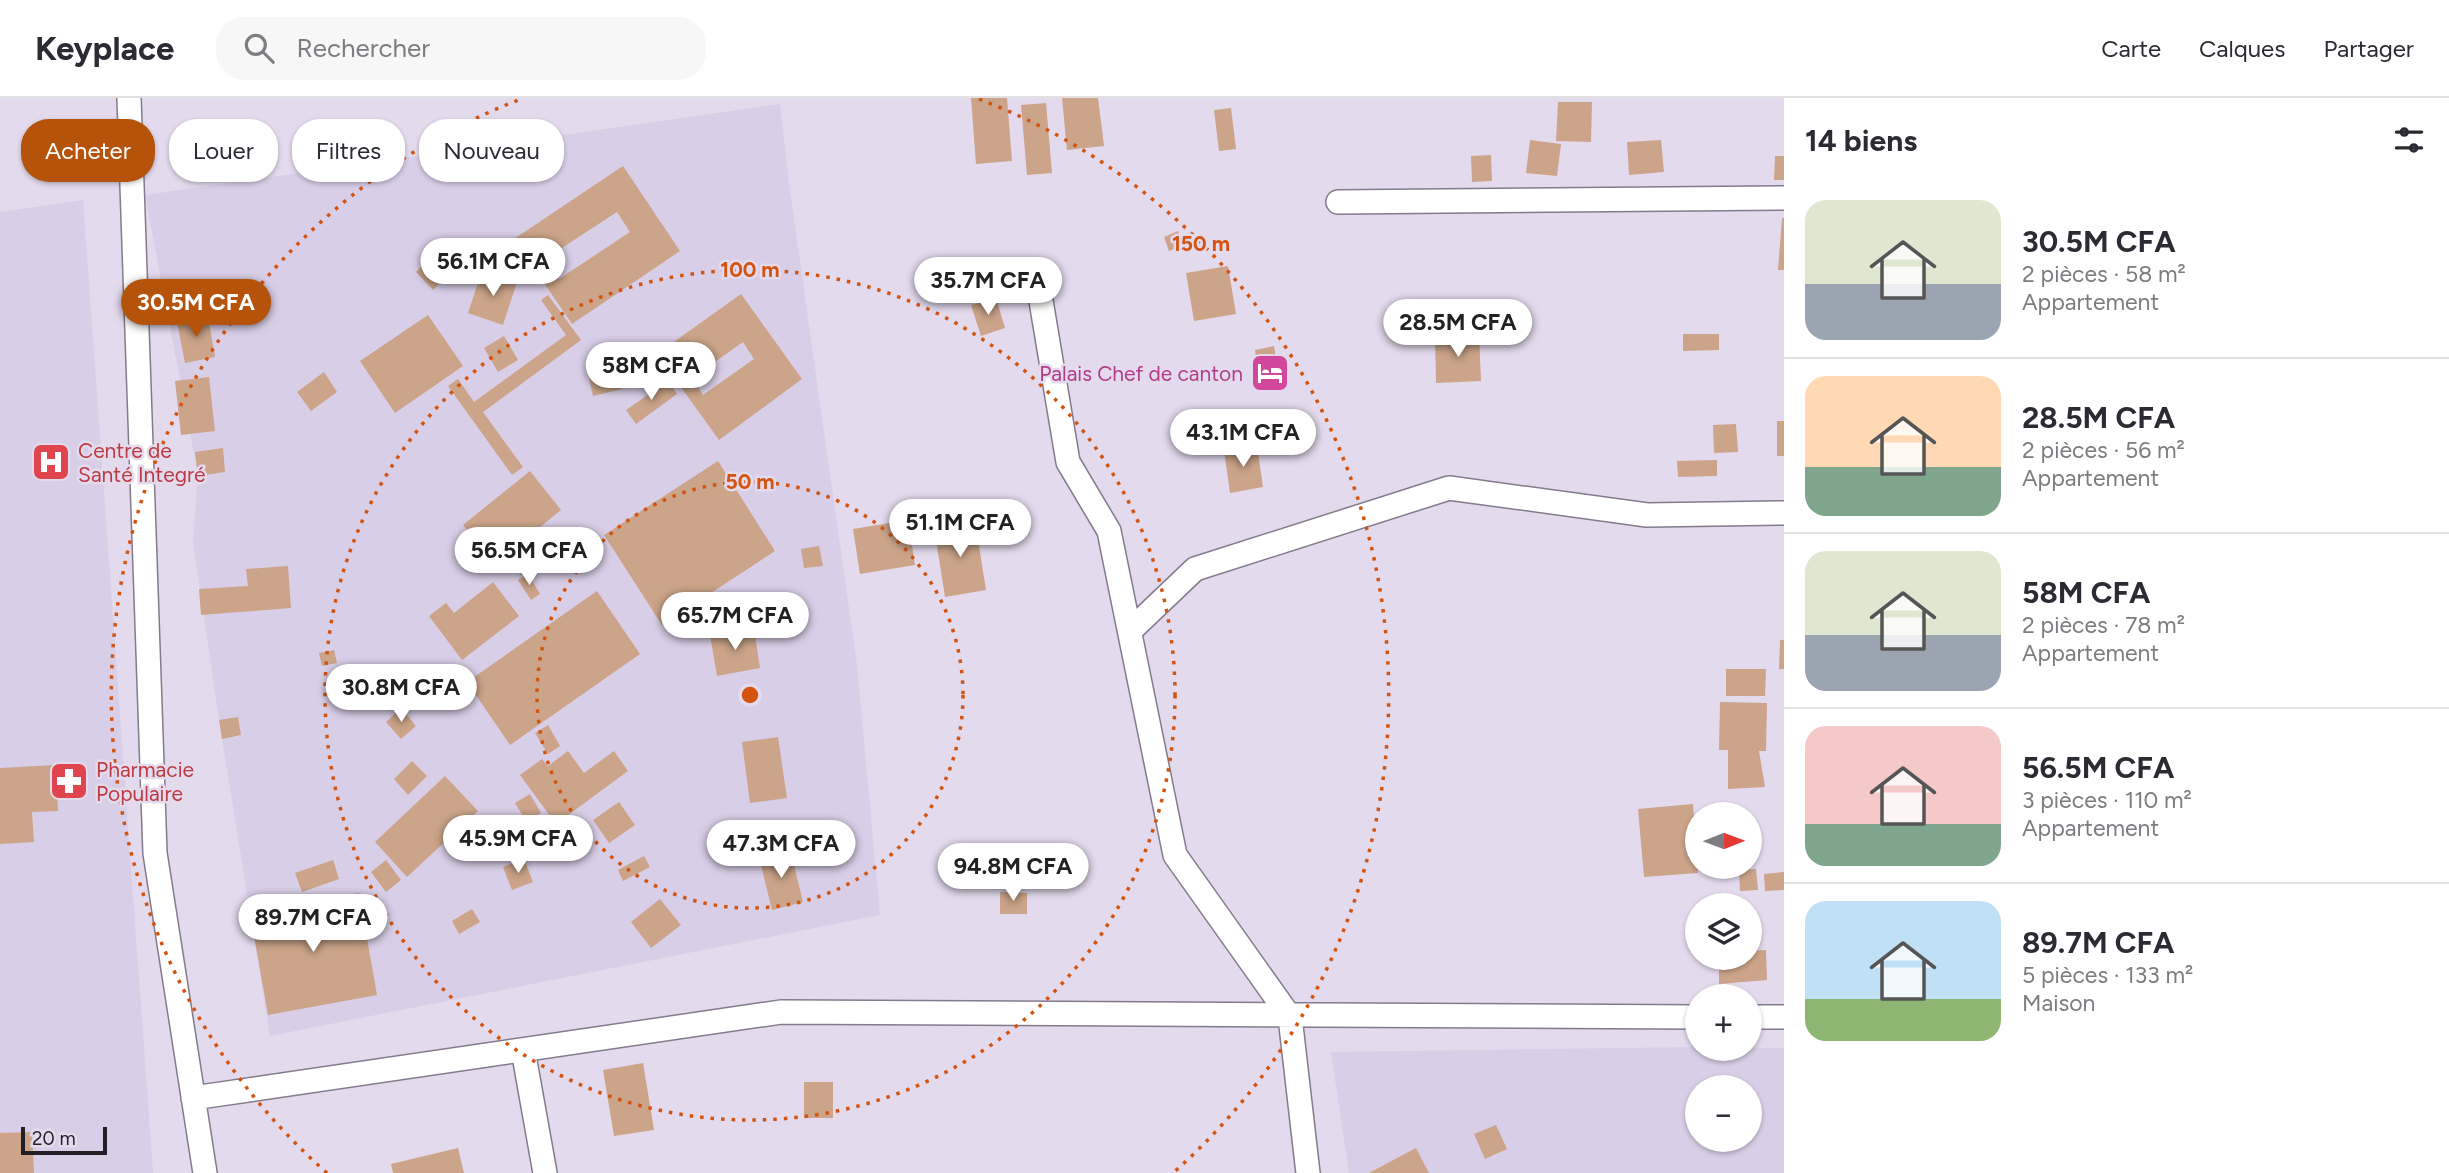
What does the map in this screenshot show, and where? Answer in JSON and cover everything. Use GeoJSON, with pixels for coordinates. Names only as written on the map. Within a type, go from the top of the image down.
{"type":"FeatureCollection","features":[{"type":"Feature","properties":{"kind":"street"},"geometry":{"type":"LineString","coordinates":[[129,98],[155,853],[205,1173]]}},
{"type":"Feature","properties":{"kind":"street"},"geometry":{"type":"LineString","coordinates":[[1338,202],[1784,198]]}},
{"type":"Feature","properties":{"kind":"street"},"geometry":{"type":"LineString","coordinates":[[1038,284],[1068,462],[1109,531],[1175,855],[1290,1017],[1308,1173]]}},
{"type":"Feature","properties":{"kind":"street"},"geometry":{"type":"LineString","coordinates":[[1130,631],[1195,569],[1449,488],[1647,515],[1784,513]]}},
{"type":"Feature","properties":{"kind":"street"},"geometry":{"type":"LineString","coordinates":[[193,1098],[781,1012],[1290,1017],[1685,1017]]}},
{"type":"Feature","properties":{"kind":"street"},"geometry":{"type":"LineString","coordinates":[[1762,1017],[1784,1017]]}},
{"type":"Feature","properties":{"kind":"street"},"geometry":{"type":"LineString","coordinates":[[523,1051],[545,1173]]}},
{"type":"Feature","properties":{"kind":"shaded area"},"geometry":{"type":"Polygon","coordinates":[[[780,104],[857,665],[880,915],[270,1036],[193,542],[198,475],[145,195],[236,182],[278,182],[278,176],[292,174],[292,182],[405,182],[405,158],[419,156],[419,182],[564,182],[564,135],[780,104]]]}},
{"type":"Feature","properties":{"kind":"shaded area","name":"Centre de Santé Integré"},"geometry":{"type":"Polygon","coordinates":[[[83,200],[153,1173],[0,1173],[0,212],[83,200]]]}},
{"type":"Feature","properties":{"kind":"shaded area"},"geometry":{"type":"Polygon","coordinates":[[[1685,1047],[1685,1061],[1762,1061],[1762,1048],[1784,1048],[1784,1173],[1349,1173],[1331,1052],[1685,1047]]]}},
{"type":"Feature","properties":{"kind":"building"},"geometry":{"type":"Polygon","coordinates":[[[971,98],[1007,98],[1012,161],[976,164],[971,98]]]}},
{"type":"Feature","properties":{"kind":"building"},"geometry":{"type":"Polygon","coordinates":[[[1062,98],[1098,98],[1104,146],[1067,150],[1062,98]]]}},
{"type":"Feature","properties":{"kind":"building"},"geometry":{"type":"Polygon","coordinates":[[[1558,102],[1592,102],[1591,142],[1556,141],[1558,102]]]}},
{"type":"Feature","properties":{"kind":"building"},"geometry":{"type":"Polygon","coordinates":[[[1046,103],[1052,173],[1027,175],[1021,105],[1046,103]]]}},
{"type":"Feature","properties":{"kind":"building"},"geometry":{"type":"Polygon","coordinates":[[[1231,108],[1236,149],[1219,151],[1214,110],[1231,108]]]}},
{"type":"Feature","properties":{"kind":"building"},"geometry":{"type":"Polygon","coordinates":[[[1530,140],[1561,144],[1557,176],[1526,173],[1530,140]]]}},
{"type":"Feature","properties":{"kind":"building"},"geometry":{"type":"Polygon","coordinates":[[[1661,140],[1664,172],[1629,175],[1627,142],[1661,140]]]}},
{"type":"Feature","properties":{"kind":"building"},"geometry":{"type":"Polygon","coordinates":[[[1491,155],[1492,181],[1472,182],[1471,156],[1491,155]]]}},
{"type":"Feature","properties":{"kind":"building"},"geometry":{"type":"Polygon","coordinates":[[[1775,156],[1784,156],[1784,180],[1774,180],[1775,156]]]}},
{"type":"Feature","properties":{"kind":"building"},"geometry":{"type":"Polygon","coordinates":[[[623,166],[680,251],[572,324],[514,239],[623,166]],[[617,212],[545,259],[559,279],[630,232],[617,212]]]}},
{"type":"Feature","properties":{"kind":"building"},"geometry":{"type":"Polygon","coordinates":[[[1782,218],[1784,270],[1778,270],[1782,218]]]}},
{"type":"Feature","properties":{"kind":"building"},"geometry":{"type":"Polygon","coordinates":[[[1178,231],[1184,245],[1169,251],[1164,237],[1178,231]]]}},
{"type":"Feature","properties":{"kind":"building"},"geometry":{"type":"Polygon","coordinates":[[[433,255],[450,273],[433,290],[416,272],[433,255]]]}},
{"type":"Feature","properties":{"kind":"building"},"geometry":{"type":"Polygon","coordinates":[[[1228,266],[1236,314],[1194,321],[1186,273],[1228,266]]]}},
{"type":"Feature","properties":{"kind":"building"},"geometry":{"type":"Polygon","coordinates":[[[482,271],[517,282],[503,325],[468,313],[482,271]]]}},
{"type":"Feature","properties":{"kind":"building"},"geometry":{"type":"Polygon","coordinates":[[[741,294],[802,379],[719,440],[657,354],[741,294]],[[743,342],[692,378],[703,395],[754,359],[743,342]]]}},
{"type":"Feature","properties":{"kind":"building"},"geometry":{"type":"Polygon","coordinates":[[[548,295],[581,340],[483,412],[523,467],[512,475],[448,386],[458,379],[474,402],[566,335],[541,300],[548,295]]]}},
{"type":"Feature","properties":{"kind":"building"},"geometry":{"type":"Polygon","coordinates":[[[996,298],[1005,328],[981,336],[971,305],[996,298]]]}},
{"type":"Feature","properties":{"kind":"building"},"geometry":{"type":"Polygon","coordinates":[[[428,315],[463,366],[395,413],[360,361],[428,315]]]}},
{"type":"Feature","properties":{"kind":"building"},"geometry":{"type":"Polygon","coordinates":[[[208,316],[215,357],[185,363],[177,322],[208,316]]]}},
{"type":"Feature","properties":{"kind":"building"},"geometry":{"type":"Polygon","coordinates":[[[1479,334],[1481,381],[1436,383],[1435,336],[1479,334]]]}},
{"type":"Feature","properties":{"kind":"building"},"geometry":{"type":"Polygon","coordinates":[[[1683,334],[1719,334],[1719,350],[1683,351],[1683,334]]]}},
{"type":"Feature","properties":{"kind":"building"},"geometry":{"type":"Polygon","coordinates":[[[504,336],[518,360],[498,372],[484,348],[504,336]]]}},
{"type":"Feature","properties":{"kind":"building"},"geometry":{"type":"Polygon","coordinates":[[[1274,346],[1279,375],[1259,379],[1255,350],[1274,346]]]}},
{"type":"Feature","properties":{"kind":"building"},"geometry":{"type":"Polygon","coordinates":[[[616,362],[622,389],[593,396],[587,369],[616,362]]]}},
{"type":"Feature","properties":{"kind":"building"},"geometry":{"type":"Polygon","coordinates":[[[324,372],[337,392],[311,411],[297,392],[324,372]]]}},
{"type":"Feature","properties":{"kind":"building"},"geometry":{"type":"Polygon","coordinates":[[[209,377],[215,431],[181,435],[175,381],[209,377]]]}},
{"type":"Feature","properties":{"kind":"building"},"geometry":{"type":"Polygon","coordinates":[[[668,381],[677,394],[636,424],[626,410],[668,381]]]}},
{"type":"Feature","properties":{"kind":"building"},"geometry":{"type":"Polygon","coordinates":[[[1777,421],[1784,421],[1784,456],[1777,456],[1777,421]]]}},
{"type":"Feature","properties":{"kind":"building"},"geometry":{"type":"Polygon","coordinates":[[[1736,424],[1738,452],[1714,453],[1713,425],[1736,424]]]}},
{"type":"Feature","properties":{"kind":"building"},"geometry":{"type":"Polygon","coordinates":[[[1257,445],[1263,487],[1230,493],[1224,450],[1257,445]]]}},
{"type":"Feature","properties":{"kind":"building"},"geometry":{"type":"Polygon","coordinates":[[[223,448],[225,472],[198,476],[195,452],[223,448]]]}},
{"type":"Feature","properties":{"kind":"building"},"geometry":{"type":"Polygon","coordinates":[[[1717,460],[1717,476],[1678,477],[1677,461],[1717,460]]]}},
{"type":"Feature","properties":{"kind":"building"},"geometry":{"type":"Polygon","coordinates":[[[718,461],[775,551],[662,625],[604,535],[718,461]]]}},
{"type":"Feature","properties":{"kind":"building"},"geometry":{"type":"Polygon","coordinates":[[[530,471],[561,510],[495,564],[463,525],[530,471]]]}},
{"type":"Feature","properties":{"kind":"building"},"geometry":{"type":"Polygon","coordinates":[[[908,520],[915,565],[860,574],[853,529],[908,520]]]}},
{"type":"Feature","properties":{"kind":"building"},"geometry":{"type":"Polygon","coordinates":[[[975,521],[986,590],[945,597],[934,527],[975,521]]]}},
{"type":"Feature","properties":{"kind":"building"},"geometry":{"type":"Polygon","coordinates":[[[819,546],[823,566],[804,568],[801,549],[819,546]]]}},
{"type":"Feature","properties":{"kind":"building"},"geometry":{"type":"Polygon","coordinates":[[[288,566],[291,608],[201,615],[199,589],[248,586],[246,569],[288,566]]]}},
{"type":"Feature","properties":{"kind":"building"},"geometry":{"type":"Polygon","coordinates":[[[528,574],[540,594],[531,600],[518,580],[528,574]]]}},
{"type":"Feature","properties":{"kind":"building"},"geometry":{"type":"Polygon","coordinates":[[[493,582],[519,616],[462,660],[429,616],[446,603],[454,613],[493,582]]]}},
{"type":"Feature","properties":{"kind":"building"},"geometry":{"type":"Polygon","coordinates":[[[597,591],[640,654],[510,745],[467,682],[597,591]]]}},
{"type":"Feature","properties":{"kind":"building"},"geometry":{"type":"Polygon","coordinates":[[[754,628],[760,668],[717,676],[710,635],[754,628]]]}},
{"type":"Feature","properties":{"kind":"building"},"geometry":{"type":"Polygon","coordinates":[[[1780,640],[1784,640],[1784,669],[1779,669],[1780,640]]]}},
{"type":"Feature","properties":{"kind":"building"},"geometry":{"type":"Polygon","coordinates":[[[334,650],[337,663],[322,666],[319,653],[334,650]]]}},
{"type":"Feature","properties":{"kind":"building"},"geometry":{"type":"Polygon","coordinates":[[[1726,669],[1766,669],[1765,696],[1726,696],[1726,669]]]}},
{"type":"Feature","properties":{"kind":"building"},"geometry":{"type":"Polygon","coordinates":[[[1720,702],[1767,703],[1766,751],[1759,751],[1765,787],[1728,789],[1728,750],[1719,750],[1720,702]]]}},
{"type":"Feature","properties":{"kind":"building"},"geometry":{"type":"Polygon","coordinates":[[[401,708],[416,726],[401,739],[386,722],[401,708]]]}},
{"type":"Feature","properties":{"kind":"building"},"geometry":{"type":"Polygon","coordinates":[[[238,717],[241,735],[222,739],[219,720],[238,717]]]}},
{"type":"Feature","properties":{"kind":"building"},"geometry":{"type":"Polygon","coordinates":[[[548,725],[560,746],[548,754],[535,733],[548,725]]]}},
{"type":"Feature","properties":{"kind":"building"},"geometry":{"type":"Polygon","coordinates":[[[778,737],[787,798],[750,803],[742,742],[778,737]]]}},
{"type":"Feature","properties":{"kind":"building"},"geometry":{"type":"Polygon","coordinates":[[[568,751],[584,773],[614,751],[628,771],[556,824],[520,775],[542,759],[548,766],[568,751]]]}},
{"type":"Feature","properties":{"kind":"building"},"geometry":{"type":"Polygon","coordinates":[[[412,761],[427,776],[408,795],[394,779],[412,761]]]}},
{"type":"Feature","properties":{"kind":"building"},"geometry":{"type":"Polygon","coordinates":[[[56,765],[58,811],[32,812],[34,842],[0,844],[0,768],[56,765]]]}},
{"type":"Feature","properties":{"kind":"building"},"geometry":{"type":"Polygon","coordinates":[[[445,776],[478,811],[407,877],[375,842],[445,776]]]}},
{"type":"Feature","properties":{"kind":"building"},"geometry":{"type":"Polygon","coordinates":[[[530,794],[541,813],[526,821],[515,803],[530,794]]]}},
{"type":"Feature","properties":{"kind":"building"},"geometry":{"type":"Polygon","coordinates":[[[619,802],[635,825],[609,843],[593,820],[619,802]]]}},
{"type":"Feature","properties":{"kind":"building"},"geometry":{"type":"Polygon","coordinates":[[[1685,805],[1685,874],[1644,877],[1638,809],[1685,805]]]}},
{"type":"Feature","properties":{"kind":"building"},"geometry":{"type":"Polygon","coordinates":[[[790,849],[803,902],[772,910],[759,857],[790,849]]]}},
{"type":"Feature","properties":{"kind":"building"},"geometry":{"type":"Polygon","coordinates":[[[644,856],[650,867],[623,881],[618,870],[644,856]]]}},
{"type":"Feature","properties":{"kind":"building"},"geometry":{"type":"Polygon","coordinates":[[[524,859],[533,882],[512,890],[503,867],[524,859]]]}},
{"type":"Feature","properties":{"kind":"building"},"geometry":{"type":"Polygon","coordinates":[[[333,860],[339,879],[302,892],[295,873],[333,860]]]}},
{"type":"Feature","properties":{"kind":"building"},"geometry":{"type":"Polygon","coordinates":[[[386,860],[401,880],[386,892],[371,872],[386,860]]]}},
{"type":"Feature","properties":{"kind":"building"},"geometry":{"type":"Polygon","coordinates":[[[1784,872],[1784,890],[1765,891],[1764,874],[1784,872]]]}},
{"type":"Feature","properties":{"kind":"building"},"geometry":{"type":"Polygon","coordinates":[[[1739,879],[1757,879],[1758,890],[1740,891],[1739,879]]]}},
{"type":"Feature","properties":{"kind":"building"},"geometry":{"type":"Polygon","coordinates":[[[1000,892],[1027,893],[1027,914],[1000,914],[1000,892]]]}},
{"type":"Feature","properties":{"kind":"building"},"geometry":{"type":"Polygon","coordinates":[[[359,893],[377,995],[268,1015],[250,913],[359,893]]]}},
{"type":"Feature","properties":{"kind":"building"},"geometry":{"type":"Polygon","coordinates":[[[660,899],[681,925],[651,948],[631,922],[660,899]]]}},
{"type":"Feature","properties":{"kind":"building"},"geometry":{"type":"Polygon","coordinates":[[[472,909],[480,922],[459,934],[452,921],[472,909]]]}},
{"type":"Feature","properties":{"kind":"building"},"geometry":{"type":"Polygon","coordinates":[[[1762,950],[1766,950],[1767,980],[1719,984],[1719,970],[1762,970],[1762,950]]]}},
{"type":"Feature","properties":{"kind":"building"},"geometry":{"type":"Polygon","coordinates":[[[643,1063],[654,1130],[614,1136],[603,1070],[643,1063]]]}},
{"type":"Feature","properties":{"kind":"building"},"geometry":{"type":"Polygon","coordinates":[[[804,1082],[833,1082],[833,1118],[804,1118],[804,1082]]]}},
{"type":"Feature","properties":{"kind":"building"},"geometry":{"type":"Polygon","coordinates":[[[1496,1125],[1507,1149],[1485,1159],[1474,1134],[1496,1125]]]}},
{"type":"Feature","properties":{"kind":"building"},"geometry":{"type":"Polygon","coordinates":[[[32,1132],[34,1173],[0,1173],[0,1133],[32,1132]]]}},
{"type":"Feature","properties":{"kind":"building"},"geometry":{"type":"Polygon","coordinates":[[[458,1148],[464,1173],[393,1173],[391,1164],[458,1148]]]}},
{"type":"Feature","properties":{"kind":"building"},"geometry":{"type":"Polygon","coordinates":[[[1416,1148],[1429,1173],[1369,1173],[1416,1148]]]}},
{"type":"Feature","properties":{"kind":"place","name":"Palais Chef de canton"},"geometry":{"type":"Point","coordinates":[1270,373]}},
{"type":"Feature","properties":{"kind":"place","name":"Centre de Santé Integré"},"geometry":{"type":"Point","coordinates":[51,462]}},
{"type":"Feature","properties":{"kind":"place","name":"Pharmacie Populaire"},"geometry":{"type":"Point","coordinates":[69,781]}}]}
